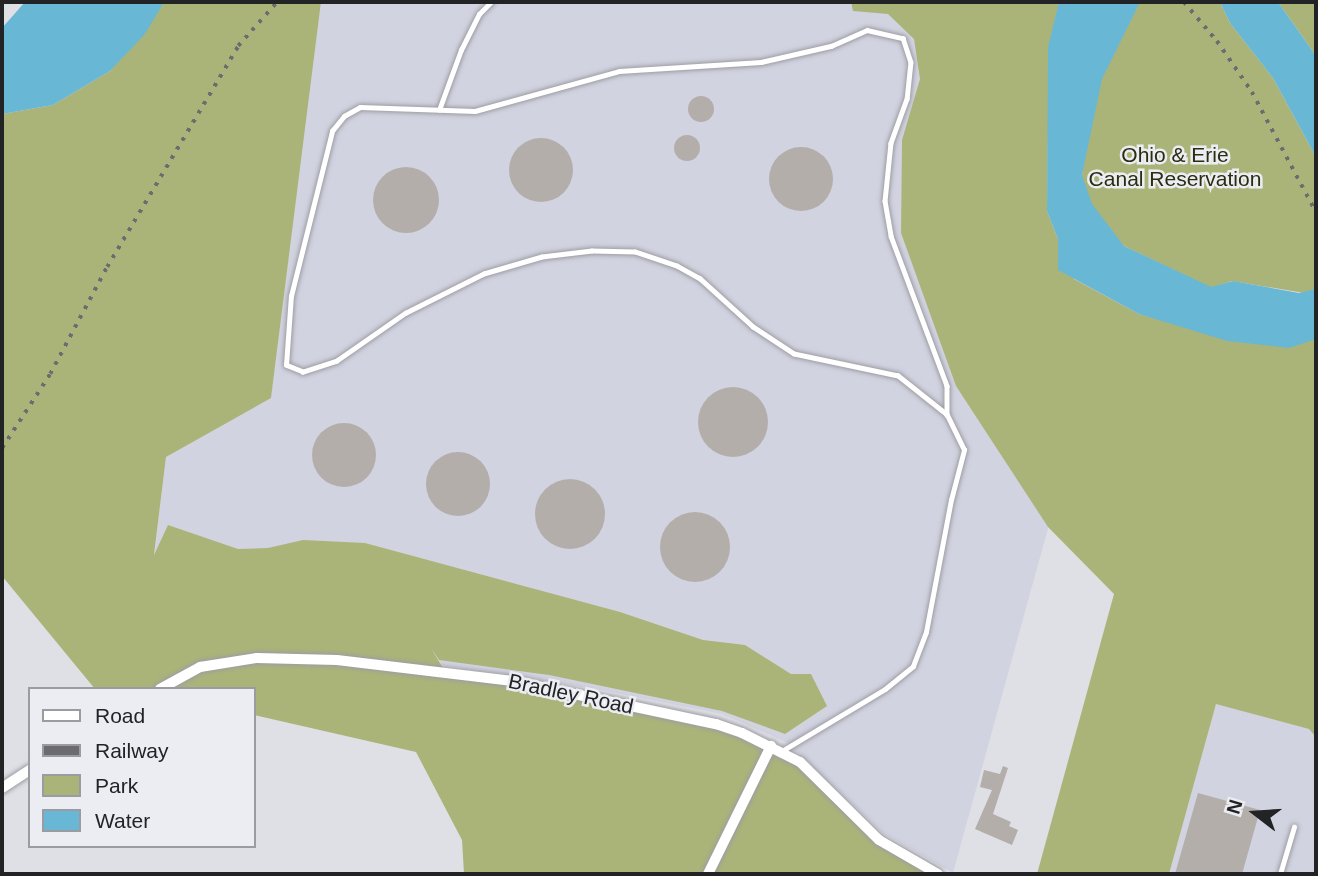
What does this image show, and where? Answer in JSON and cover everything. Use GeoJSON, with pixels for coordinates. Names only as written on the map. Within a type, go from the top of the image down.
{"type":"FeatureCollection","features":[{"type":"Feature","properties":{"kind":"street","name":"Bradley Road"},"geometry":{"type":"LineString","coordinates":[[164,687],[200,667],[257,658],[337,660],[513,681],[716,724],[771,746],[800,762],[879,840],[938,874]]}},
{"type":"Feature","properties":{"kind":"street"},"geometry":{"type":"LineString","coordinates":[[708,874],[771,746]]}},
{"type":"Feature","properties":{"kind":"street"},"geometry":{"type":"LineString","coordinates":[[2,788],[28,771]]}},
{"type":"Feature","properties":{"kind":"lane"},"geometry":{"type":"LineString","coordinates":[[439,110],[461,50],[479,14],[491,2]]}},
{"type":"Feature","properties":{"kind":"lane"},"geometry":{"type":"LineString","coordinates":[[781,752],[885,689],[913,666],[926,632],[951,500],[964,450],[947,415],[898,376],[794,354],[753,327],[700,279],[677,266],[635,252],[592,251],[542,257],[484,274],[406,313],[337,362],[303,372],[286,365],[291,296],[331,131],[344,117],[360,107],[475,111],[620,71],[761,62],[831,46],[867,30],[903,38],[911,62],[910,74],[907,99],[891,143],[885,201],[891,236],[947,386],[947,415]]}},
{"type":"Feature","properties":{"kind":"lane"},"geometry":{"type":"LineString","coordinates":[[1280,874],[1294,827]]}},
{"type":"Feature","properties":{"kind":"shaded area"},"geometry":{"type":"Polygon","coordinates":[[[321,2],[1034,2],[1066,463],[953,873],[883,833],[788,743],[722,714],[596,689],[442,665],[386,576],[154,558],[166,457],[271,397],[321,2]]]}},
{"type":"Feature","properties":{"kind":"shaded area"},"geometry":{"type":"Polygon","coordinates":[[[1216,703],[1310,729],[1316,737],[1316,874],[1169,874],[1216,703]]]}},
{"type":"Feature","properties":{"kind":"green space"},"geometry":{"type":"Polygon","coordinates":[[[162,2],[321,2],[271,398],[166,457],[154,555],[168,525],[238,549],[268,548],[303,540],[365,543],[620,612],[703,640],[745,645],[791,674],[811,674],[827,706],[785,734],[722,711],[549,675],[439,660],[431,648],[446,673],[716,724],[800,762],[867,829],[938,874],[464,874],[462,840],[416,752],[256,715],[256,687],[93,687],[2,576],[2,114],[53,105],[110,71],[162,2]]]}},
{"type":"Feature","properties":{"kind":"green space"},"geometry":{"type":"Polygon","coordinates":[[[851,2],[1059,2],[1049,55],[1047,211],[1058,239],[1058,256],[1074,279],[1139,314],[1165,321],[1316,325],[1316,737],[1309,729],[1216,704],[1169,874],[1037,874],[1114,594],[1048,527],[956,386],[901,233],[902,140],[920,79],[914,39],[888,14],[853,11],[851,2]]]}},
{"type":"Feature","properties":{"kind":"green space","name":"Ohio & Erie Canal Reservation"},"geometry":{"type":"Polygon","coordinates":[[[1131,2],[1220,2],[1230,23],[1273,78],[1316,157],[1316,295],[1232,281],[1211,288],[1124,246],[1082,203],[1082,175],[1091,102],[1131,2]]]}},
{"type":"Feature","properties":{"kind":"green space"},"geometry":{"type":"Polygon","coordinates":[[[1278,2],[1316,2],[1316,56],[1290,19],[1278,2]]]}},
{"type":"Feature","properties":{"kind":"water"},"geometry":{"type":"Polygon","coordinates":[[[25,2],[164,2],[145,34],[110,71],[53,105],[2,114],[2,28],[25,2]]]}},
{"type":"Feature","properties":{"kind":"water"},"geometry":{"type":"Polygon","coordinates":[[[1059,2],[1140,2],[1102,79],[1082,175],[1092,204],[1124,246],[1211,287],[1233,281],[1299,293],[1316,289],[1316,339],[1289,348],[1227,341],[1139,314],[1058,270],[1058,239],[1047,211],[1048,47],[1059,2]]]}},
{"type":"Feature","properties":{"kind":"water"},"geometry":{"type":"Polygon","coordinates":[[[1220,2],[1278,2],[1316,56],[1316,157],[1273,78],[1230,23],[1220,2]]]}},
{"type":"Feature","properties":{"kind":"building"},"geometry":{"type":"Polygon","coordinates":[[[701,96],[710,100],[714,109],[710,118],[701,122],[692,118],[688,109],[692,100],[701,96]]]}},
{"type":"Feature","properties":{"kind":"building"},"geometry":{"type":"Polygon","coordinates":[[[687,135],[696,139],[700,148],[696,157],[687,161],[678,157],[674,148],[678,139],[687,135]]]}},
{"type":"Feature","properties":{"kind":"building"},"geometry":{"type":"Polygon","coordinates":[[[541,138],[553,140],[564,147],[571,158],[571,182],[564,193],[553,200],[541,202],[529,200],[518,193],[511,182],[509,170],[511,158],[518,147],[529,140],[541,138]]]}},
{"type":"Feature","properties":{"kind":"building"},"geometry":{"type":"Polygon","coordinates":[[[801,147],[819,153],[827,161],[833,179],[827,197],[819,205],[801,211],[783,205],[775,197],[769,179],[775,161],[783,153],[801,147]]]}},
{"type":"Feature","properties":{"kind":"building"},"geometry":{"type":"Polygon","coordinates":[[[406,167],[419,169],[434,182],[439,200],[437,213],[424,228],[406,233],[393,231],[378,218],[373,200],[375,187],[388,172],[406,167]]]}},
{"type":"Feature","properties":{"kind":"building"},"geometry":{"type":"Polygon","coordinates":[[[733,387],[758,397],[768,422],[758,447],[733,457],[708,447],[698,422],[708,397],[733,387]]]}},
{"type":"Feature","properties":{"kind":"building"},"geometry":{"type":"Polygon","coordinates":[[[344,423],[362,429],[370,437],[376,455],[370,473],[362,481],[344,487],[326,481],[318,473],[312,455],[318,437],[326,429],[344,423]]]}},
{"type":"Feature","properties":{"kind":"building"},"geometry":{"type":"Polygon","coordinates":[[[452,452],[464,452],[481,461],[488,472],[488,496],[481,507],[464,516],[452,516],[440,511],[431,502],[426,490],[426,478],[431,466],[440,457],[452,452]]]}},
{"type":"Feature","properties":{"kind":"building"},"geometry":{"type":"Polygon","coordinates":[[[570,479],[595,489],[605,514],[595,539],[570,549],[545,539],[535,514],[545,489],[570,479]]]}},
{"type":"Feature","properties":{"kind":"building"},"geometry":{"type":"Polygon","coordinates":[[[695,512],[720,522],[730,547],[720,572],[695,582],[670,572],[660,547],[670,522],[695,512]]]}},
{"type":"Feature","properties":{"kind":"building"},"geometry":{"type":"Polygon","coordinates":[[[1003,766],[1008,768],[993,814],[1011,822],[1009,826],[1018,830],[1012,845],[975,829],[992,790],[980,787],[984,770],[1000,774],[1003,766]]]}},
{"type":"Feature","properties":{"kind":"building"},"geometry":{"type":"Polygon","coordinates":[[[1198,793],[1260,810],[1242,874],[1175,874],[1198,793]]]}},
{"type":"Feature","properties":{"kind":"railway"},"geometry":{"type":"LineString","coordinates":[[2,448],[50,374],[107,267],[238,46],[277,2]]}},
{"type":"Feature","properties":{"kind":"railway"},"geometry":{"type":"LineString","coordinates":[[1184,2],[1217,41],[1252,92],[1316,212]]}}]}
